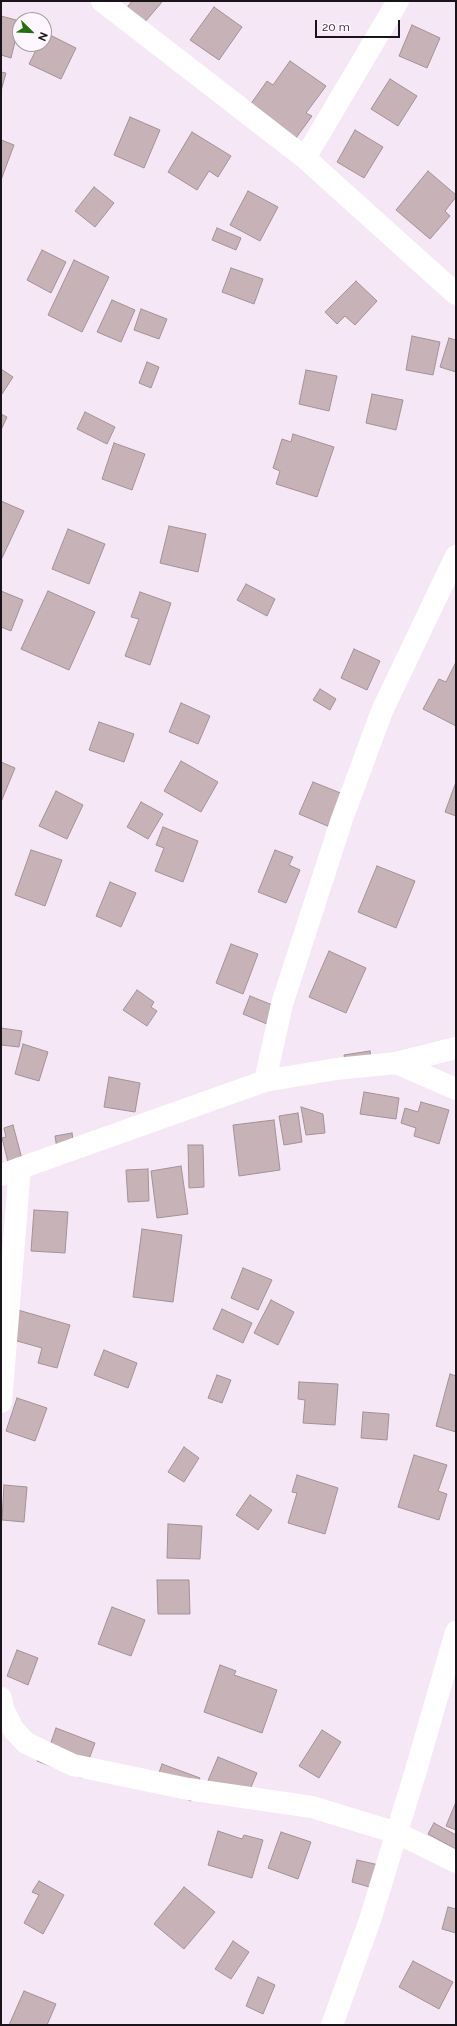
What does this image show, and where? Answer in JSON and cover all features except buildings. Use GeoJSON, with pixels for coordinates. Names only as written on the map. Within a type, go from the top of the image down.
{"type":"FeatureCollection","features":[{"type":"Feature","properties":{"kind":"street"},"geometry":{"type":"LineString","coordinates":[[102,1],[305,158],[456,294]]}},
{"type":"Feature","properties":{"kind":"street"},"geometry":{"type":"LineString","coordinates":[[305,158],[398,1]]}},
{"type":"Feature","properties":{"kind":"street"},"geometry":{"type":"LineString","coordinates":[[265,1081],[282,1004],[342,819],[382,711],[456,556]]}},
{"type":"Feature","properties":{"kind":"street"},"geometry":{"type":"LineString","coordinates":[[1,1402],[11,1172],[265,1081],[336,1069],[396,1063],[456,1048]]}},
{"type":"Feature","properties":{"kind":"street"},"geometry":{"type":"LineString","coordinates":[[396,1063],[456,1089]]}},
{"type":"Feature","properties":{"kind":"street"},"geometry":{"type":"LineString","coordinates":[[332,2025],[370,1920],[456,1632]]}},
{"type":"Feature","properties":{"kind":"street"},"geometry":{"type":"LineString","coordinates":[[1,1698],[3,1709],[13,1730],[26,1743],[73,1765],[188,1789],[312,1807],[397,1833],[456,1862]]}}]}
